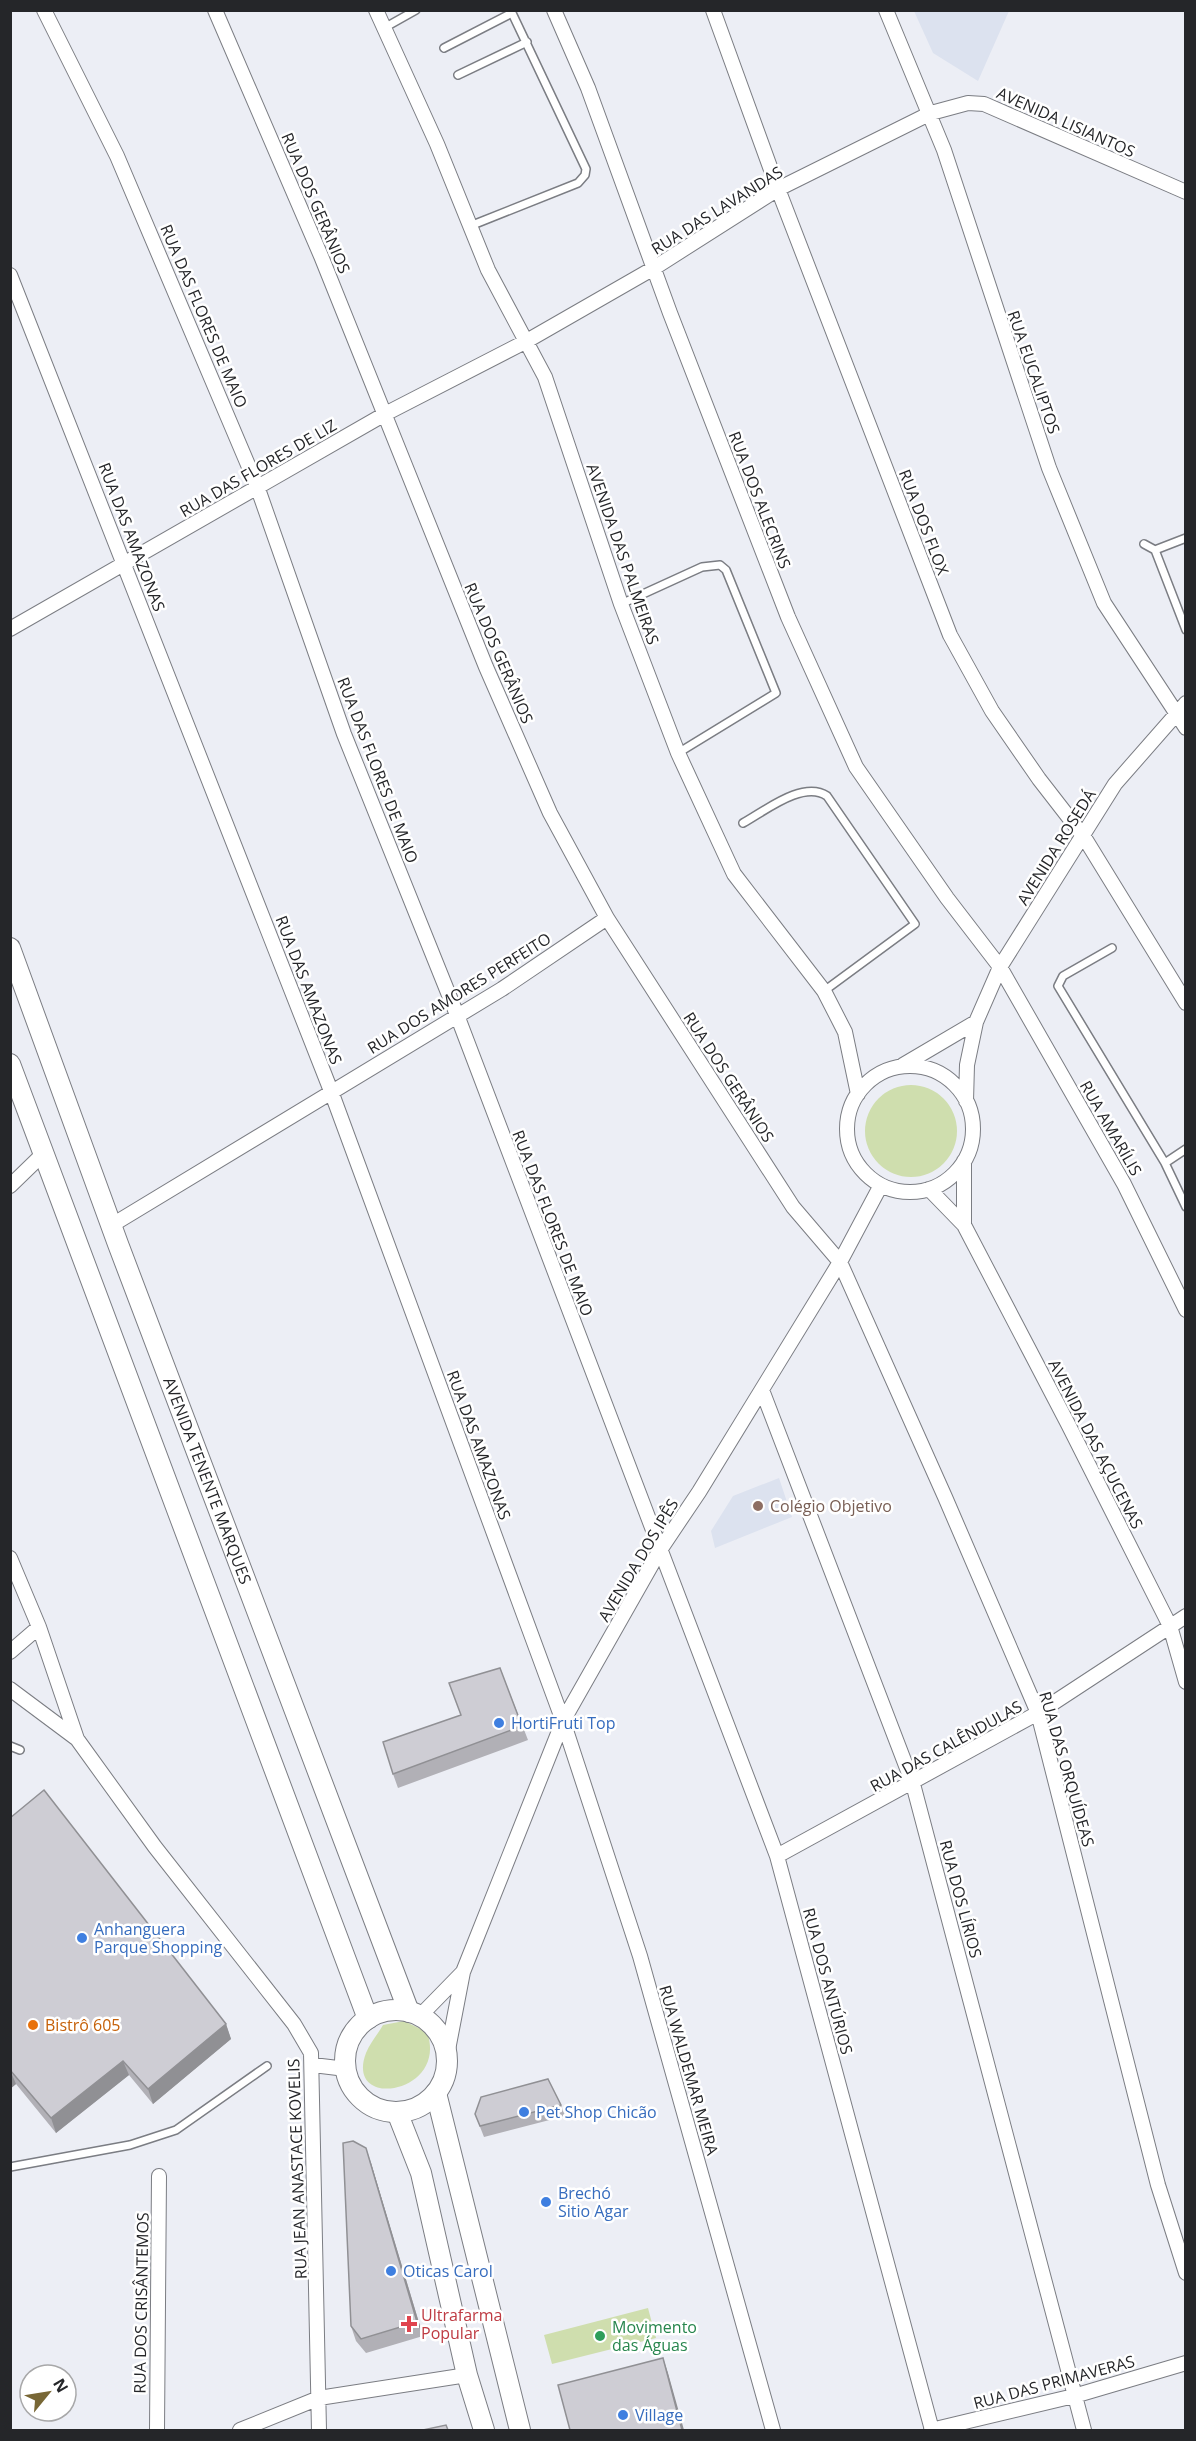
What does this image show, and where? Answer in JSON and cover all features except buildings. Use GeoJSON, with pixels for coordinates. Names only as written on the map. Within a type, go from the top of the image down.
{"type":"FeatureCollection","features":[{"type":"Feature","properties":{"kind":"main road","name":"AVENIDA TENENTE MARQUES"},"geometry":{"type":"LineString","coordinates":[[10,948],[111,1225],[414,2014],[438,2032],[447,2055]]}},
{"type":"Feature","properties":{"kind":"main road"},"geometry":{"type":"LineString","coordinates":[[10,1064],[368,2019]]}},
{"type":"Feature","properties":{"kind":"main road"},"geometry":{"type":"LineString","coordinates":[[414,2014],[387,2012],[368,2019],[350,2041],[346,2069],[350,2083],[364,2100],[382,2110],[397,2112],[412,2110],[436,2093],[445,2075],[447,2055]]}},
{"type":"Feature","properties":{"kind":"main road"},"geometry":{"type":"LineString","coordinates":[[436,2093],[520,2430]]}},
{"type":"Feature","properties":{"kind":"main road"},"geometry":{"type":"LineString","coordinates":[[397,2112],[421,2173],[467,2375],[484,2430]]}},
{"type":"Feature","properties":{"kind":"street","name":"RUA DAS FLORES DE MAIO"},"geometry":{"type":"LineString","coordinates":[[44,10],[117,156],[257,486],[344,734],[457,1015],[660,1550]]}},
{"type":"Feature","properties":{"kind":"street","name":"RUA DOS GERÂNIOS"},"geometry":{"type":"LineString","coordinates":[[215,10],[385,414],[486,667],[550,813],[607,918],[793,1207],[840,1262]]}},
{"type":"Feature","properties":{"kind":"street","name":"AVENIDA DAS PALMEIRAS"},"geometry":{"type":"LineString","coordinates":[[376,10],[488,270],[545,377],[621,604],[678,753],[734,874],[824,991],[845,1032],[858,1094]]}},
{"type":"Feature","properties":{"kind":"street","name":"RUA DOS ALECRINS"},"geometry":{"type":"LineString","coordinates":[[554,10],[588,87],[654,268],[788,617],[856,767],[947,898],[1000,967]]}},
{"type":"Feature","properties":{"kind":"street","name":"RUA DOS FLOX"},"geometry":{"type":"LineString","coordinates":[[713,10],[778,189],[950,635],[992,711],[1039,779],[1084,837],[1185,1003]]}},
{"type":"Feature","properties":{"kind":"street","name":"RUA EUCALIPTOS"},"geometry":{"type":"LineString","coordinates":[[886,10],[931,113],[1049,468],[1100,593],[1181,708],[1185,729]]}},
{"type":"Feature","properties":{"kind":"street","name":"AVENIDA LISIANTOS"},"geometry":{"type":"LineString","coordinates":[[931,113],[968,103],[990,106],[1185,192]]}},
{"type":"Feature","properties":{"kind":"street","name":"RUA DAS LAVANDAS"},"geometry":{"type":"LineString","coordinates":[[525,342],[654,268],[778,189],[931,113]]}},
{"type":"Feature","properties":{"kind":"street","name":"RUA DAS AMAZONAS"},"geometry":{"type":"LineString","coordinates":[[10,275],[330,1091],[563,1721]]}},
{"type":"Feature","properties":{"kind":"street","name":"RUA DAS FLORES DE LIZ"},"geometry":{"type":"LineString","coordinates":[[10,629],[385,414],[525,342]]}},
{"type":"Feature","properties":{"kind":"street","name":"AVENIDA ROSEDÁ"},"geometry":{"type":"LineString","coordinates":[[966,1101],[968,1065],[976,1022],[1000,967],[1084,837],[1115,784],[1181,708]]}},
{"type":"Feature","properties":{"kind":"street","name":"RUA DOS AMORES PERFEITO"},"geometry":{"type":"LineString","coordinates":[[111,1225],[502,989],[607,918]]}},
{"type":"Feature","properties":{"kind":"street","name":"RUA AMARÍLIS"},"geometry":{"type":"LineString","coordinates":[[1000,967],[1124,1184],[1185,1310]]}},
{"type":"Feature","properties":{"kind":"street"},"geometry":{"type":"LineString","coordinates":[[899,1067],[916,1066],[932,1070],[958,1088],[966,1101],[973,1131],[964,1161],[955,1173],[928,1189],[899,1191],[881,1185],[866,1174],[855,1159],[849,1143],[847,1126],[850,1109],[858,1094],[876,1077],[899,1067],[976,1022]]}},
{"type":"Feature","properties":{"kind":"street"},"geometry":{"type":"LineString","coordinates":[[10,1186],[43,1154]]}},
{"type":"Feature","properties":{"kind":"street","name":"AVENIDA DAS AÇUCENAS"},"geometry":{"type":"LineString","coordinates":[[964,1161],[964,1225]]}},
{"type":"Feature","properties":{"kind":"street","name":"AVENIDA DOS IPÊS"},"geometry":{"type":"LineString","coordinates":[[447,2055],[463,1971],[563,1721],[660,1550],[840,1262],[881,1185]]}},
{"type":"Feature","properties":{"kind":"street","name":"AVENIDA DAS AÇUCENAS"},"geometry":{"type":"LineString","coordinates":[[928,1189],[964,1225],[1170,1626],[1185,1682]]}},
{"type":"Feature","properties":{"kind":"street","name":"RUA DAS ORQUÍDEAS"},"geometry":{"type":"LineString","coordinates":[[840,1262],[1038,1713],[1158,2185],[1185,2273]]}},
{"type":"Feature","properties":{"kind":"street","name":"RUA DOS LÍRIOS"},"geometry":{"type":"LineString","coordinates":[[762,1390],[914,1784],[1084,2430]]}},
{"type":"Feature","properties":{"kind":"street","name":"RUA DOS ANTÚRIOS"},"geometry":{"type":"LineString","coordinates":[[660,1550],[777,1856],[931,2430]]}},
{"type":"Feature","properties":{"kind":"street"},"geometry":{"type":"LineString","coordinates":[[10,1558],[39,1627],[77,1739]]}},
{"type":"Feature","properties":{"kind":"street","name":"RUA DAS CALÊNDULAS"},"geometry":{"type":"LineString","coordinates":[[777,1856],[914,1784],[1038,1713],[1185,1616]]}},
{"type":"Feature","properties":{"kind":"street"},"geometry":{"type":"LineString","coordinates":[[10,1652],[39,1627]]}},
{"type":"Feature","properties":{"kind":"street","name":"RUA JEAN ANASTACE KOVELIS"},"geometry":{"type":"LineString","coordinates":[[10,1689],[77,1739],[155,1847],[294,2024],[311,2053],[319,2430]]}},
{"type":"Feature","properties":{"kind":"street","name":"RUA WALDEMAR MEIRA"},"geometry":{"type":"LineString","coordinates":[[563,1721],[640,1956],[773,2430]]}},
{"type":"Feature","properties":{"kind":"street","name":"AVENIDA DOS IPÊS"},"geometry":{"type":"LineString","coordinates":[[414,2014],[463,1971]]}},
{"type":"Feature","properties":{"kind":"street"},"geometry":{"type":"LineString","coordinates":[[313,2065],[346,2069]]}},
{"type":"Feature","properties":{"kind":"street","name":"RUA DOS CRISÂNTEMOS"},"geometry":{"type":"LineString","coordinates":[[157,2430],[159,2176]]}},
{"type":"Feature","properties":{"kind":"street","name":"RUA DAS PRIMAVERAS"},"geometry":{"type":"LineString","coordinates":[[931,2430],[1074,2396],[1185,2363]]}},
{"type":"Feature","properties":{"kind":"street"},"geometry":{"type":"LineString","coordinates":[[240,2430],[320,2398],[467,2375]]}},
{"type":"Feature","properties":{"kind":"lane"},"geometry":{"type":"LineString","coordinates":[[384,28],[416,10]]}},
{"type":"Feature","properties":{"kind":"lane"},"geometry":{"type":"LineString","coordinates":[[444,48],[510,13],[514,16],[586,169],[585,175],[578,183],[470,226]]}},
{"type":"Feature","properties":{"kind":"lane"},"geometry":{"type":"LineString","coordinates":[[458,75],[527,42]]}},
{"type":"Feature","properties":{"kind":"lane"},"geometry":{"type":"LineString","coordinates":[[1155,550],[1185,538]]}},
{"type":"Feature","properties":{"kind":"lane"},"geometry":{"type":"LineString","coordinates":[[1144,544],[1155,550],[1185,630]]}},
{"type":"Feature","properties":{"kind":"lane"},"geometry":{"type":"LineString","coordinates":[[621,604],[702,567],[720,565],[726,570],[776,693],[678,753]]}},
{"type":"Feature","properties":{"kind":"lane"},"geometry":{"type":"LineString","coordinates":[[743,823],[796,794],[809,791],[820,792],[827,796],[915,924],[824,991]]}},
{"type":"Feature","properties":{"kind":"lane"},"geometry":{"type":"LineString","coordinates":[[1112,948],[1063,976],[1058,986],[1165,1163],[1185,1207]]}},
{"type":"Feature","properties":{"kind":"lane"},"geometry":{"type":"LineString","coordinates":[[1165,1163],[1185,1149]]}},
{"type":"Feature","properties":{"kind":"lane"},"geometry":{"type":"LineString","coordinates":[[10,1746],[20,1750]]}},
{"type":"Feature","properties":{"kind":"lane"},"geometry":{"type":"LineString","coordinates":[[10,2166],[130,2145],[176,2130],[267,2066]]}},
{"type":"Feature","properties":{"kind":"shaded area"},"geometry":{"type":"Polygon","coordinates":[[[914,11],[1009,11],[978,81],[933,53],[914,11]]]}},
{"type":"Feature","properties":{"kind":"shaded area","name":"Colégio Objetivo"},"geometry":{"type":"Polygon","coordinates":[[[779,1478],[792,1517],[715,1548],[711,1531],[733,1496],[779,1478]]]}},
{"type":"Feature","properties":{"kind":"green space"},"geometry":{"type":"Polygon","coordinates":[[[911,1085],[928,1089],[943,1099],[953,1114],[957,1131],[953,1148],[943,1163],[928,1173],[911,1177],[894,1173],[879,1163],[869,1148],[865,1131],[869,1114],[879,1099],[894,1089],[911,1085]]]}},
{"type":"Feature","properties":{"kind":"green space"},"geometry":{"type":"Polygon","coordinates":[[[404,2021],[427,2032],[430,2053],[424,2070],[412,2081],[397,2088],[381,2088],[369,2083],[363,2071],[366,2053],[383,2025],[404,2021]]]}},
{"type":"Feature","properties":{"kind":"green space","name":"Movimento das Águas"},"geometry":{"type":"Polygon","coordinates":[[[648,2308],[656,2338],[552,2364],[544,2335],[648,2308]]]}},
{"type":"Feature","properties":{"kind":"place","name":"Colégio Objetivo"},"geometry":{"type":"Point","coordinates":[758,1506]}},
{"type":"Feature","properties":{"kind":"place","name":"HortiFruti Top"},"geometry":{"type":"Point","coordinates":[499,1723]}},
{"type":"Feature","properties":{"kind":"place","name":"Anhanguera Parque Shopping"},"geometry":{"type":"Point","coordinates":[82,1938]}},
{"type":"Feature","properties":{"kind":"place","name":"Bistrô 605"},"geometry":{"type":"Point","coordinates":[33,2025]}},
{"type":"Feature","properties":{"kind":"place","name":"Pet Shop Chicão"},"geometry":{"type":"Point","coordinates":[524,2112]}},
{"type":"Feature","properties":{"kind":"place","name":"Brechó Sitio Agar"},"geometry":{"type":"Point","coordinates":[546,2202]}},
{"type":"Feature","properties":{"kind":"place","name":"Oticas Carol"},"geometry":{"type":"Point","coordinates":[391,2271]}},
{"type":"Feature","properties":{"kind":"place","name":"Ultrafarma Popular"},"geometry":{"type":"Point","coordinates":[409,2324]}},
{"type":"Feature","properties":{"kind":"place","name":"Movimento das Águas"},"geometry":{"type":"Point","coordinates":[600,2336]}},
{"type":"Feature","properties":{"kind":"place","name":"Village"},"geometry":{"type":"Point","coordinates":[623,2415]}}]}
